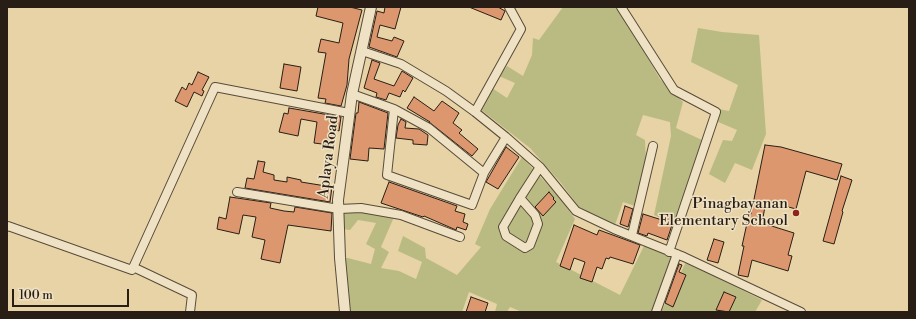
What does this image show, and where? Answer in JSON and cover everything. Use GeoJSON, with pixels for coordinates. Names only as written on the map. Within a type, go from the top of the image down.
{"type":"FeatureCollection","features":[{"type":"Feature","properties":{"kind":"street","name":"Aplaya Road"},"geometry":{"type":"LineString","coordinates":[[345,312],[340,258],[338,208],[352,94],[371,7]]}},
{"type":"Feature","properties":{"kind":"street"},"geometry":{"type":"LineString","coordinates":[[475,112],[521,29],[510,7]]}},
{"type":"Feature","properties":{"kind":"street"},"geometry":{"type":"LineString","coordinates":[[622,7],[674,90],[716,112],[668,252]]}},
{"type":"Feature","properties":{"kind":"street"},"geometry":{"type":"LineString","coordinates":[[362,51],[401,64],[446,91],[475,112],[506,136],[540,168],[576,211],[668,252],[677,254],[801,312]]}},
{"type":"Feature","properties":{"kind":"street"},"geometry":{"type":"LineString","coordinates":[[7,227],[8,226],[132,270],[215,87],[349,113]]}},
{"type":"Feature","properties":{"kind":"street"},"geometry":{"type":"LineString","coordinates":[[352,94],[394,109],[430,128],[484,172]]}},
{"type":"Feature","properties":{"kind":"street"},"geometry":{"type":"LineString","coordinates":[[394,109],[387,175],[472,205],[484,172],[506,136]]}},
{"type":"Feature","properties":{"kind":"street"},"geometry":{"type":"LineString","coordinates":[[632,236],[653,146]]}},
{"type":"Feature","properties":{"kind":"street"},"geometry":{"type":"LineString","coordinates":[[520,198],[535,216],[538,224],[530,245],[525,248],[506,236],[503,227],[520,198],[540,168]]}},
{"type":"Feature","properties":{"kind":"street"},"geometry":{"type":"LineString","coordinates":[[237,192],[338,208],[361,208],[401,215],[460,237]]}},
{"type":"Feature","properties":{"kind":"street"},"geometry":{"type":"LineString","coordinates":[[656,312],[677,254]]}},
{"type":"Feature","properties":{"kind":"street"},"geometry":{"type":"LineString","coordinates":[[133,267],[192,296],[190,312]]}},
{"type":"Feature","properties":{"kind":"green space"},"geometry":{"type":"Polygon","coordinates":[[[563,7],[618,7],[660,79],[683,102],[676,128],[702,140],[675,225],[654,215],[671,136],[670,122],[643,115],[636,135],[645,140],[646,160],[635,206],[623,202],[615,225],[579,207],[561,183],[530,148],[480,109],[492,88],[507,98],[515,83],[499,76],[507,66],[523,76],[532,55],[533,38],[539,40],[563,7]]]}},
{"type":"Feature","properties":{"kind":"green space"},"geometry":{"type":"Polygon","coordinates":[[[698,28],[722,32],[759,35],[766,134],[752,170],[735,163],[725,183],[709,174],[723,140],[732,141],[737,130],[716,121],[719,109],[729,111],[738,85],[691,62],[698,28]]]}},
{"type":"Feature","properties":{"kind":"green space"},"geometry":{"type":"Polygon","coordinates":[[[522,157],[559,197],[575,219],[556,262],[620,295],[644,246],[673,257],[653,312],[522,312],[510,307],[507,312],[495,312],[497,304],[469,292],[462,312],[349,312],[344,257],[371,264],[375,249],[366,244],[376,223],[358,220],[350,230],[343,229],[342,212],[358,211],[394,217],[381,247],[389,252],[381,268],[399,271],[416,279],[422,262],[398,251],[403,236],[425,248],[426,258],[457,275],[481,247],[475,244],[490,209],[522,157]]]}},
{"type":"Feature","properties":{"kind":"green space"},"geometry":{"type":"Polygon","coordinates":[[[686,262],[762,300],[755,312],[661,312],[686,262]]]}},
{"type":"Feature","properties":{"kind":"building"},"geometry":{"type":"Polygon","coordinates":[[[318,7],[350,7],[362,10],[349,59],[347,85],[341,106],[325,103],[326,99],[318,98],[326,53],[318,52],[321,39],[339,43],[343,23],[316,16],[318,7]]]}},
{"type":"Feature","properties":{"kind":"building"},"geometry":{"type":"Polygon","coordinates":[[[385,7],[401,7],[395,29],[380,25],[377,37],[392,41],[394,37],[404,41],[397,57],[369,47],[377,11],[384,13],[385,7]]]}},
{"type":"Feature","properties":{"kind":"building"},"geometry":{"type":"Polygon","coordinates":[[[469,7],[498,7],[505,11],[501,20],[469,7]]]}},
{"type":"Feature","properties":{"kind":"building"},"geometry":{"type":"Polygon","coordinates":[[[372,60],[380,63],[374,79],[394,86],[402,71],[413,78],[405,92],[403,90],[400,97],[389,93],[386,100],[376,97],[377,93],[364,88],[372,60]]]}},
{"type":"Feature","properties":{"kind":"building"},"geometry":{"type":"Polygon","coordinates":[[[284,64],[301,67],[297,91],[280,88],[284,64]]]}},
{"type":"Feature","properties":{"kind":"building"},"geometry":{"type":"Polygon","coordinates":[[[198,72],[209,77],[202,90],[204,91],[202,96],[194,92],[187,107],[175,101],[182,87],[186,90],[189,83],[192,85],[198,72]]]}},
{"type":"Feature","properties":{"kind":"building"},"geometry":{"type":"Polygon","coordinates":[[[414,97],[434,111],[442,101],[459,113],[453,123],[462,130],[459,133],[478,149],[472,156],[430,122],[407,108],[414,97]]]}},
{"type":"Feature","properties":{"kind":"building"},"geometry":{"type":"Polygon","coordinates":[[[359,102],[388,113],[384,149],[369,148],[368,161],[350,159],[356,113],[358,113],[359,102]]]}},
{"type":"Feature","properties":{"kind":"building"},"geometry":{"type":"Polygon","coordinates":[[[289,108],[341,117],[339,131],[333,129],[330,145],[314,143],[317,122],[301,119],[298,136],[279,132],[284,113],[288,114],[289,108]]]}},
{"type":"Feature","properties":{"kind":"building"},"geometry":{"type":"Polygon","coordinates":[[[401,119],[406,122],[405,128],[419,129],[428,135],[427,145],[413,144],[413,140],[396,138],[398,125],[401,119]]]}},
{"type":"Feature","properties":{"kind":"building"},"geometry":{"type":"Polygon","coordinates":[[[765,145],[781,147],[842,164],[837,180],[806,171],[796,209],[766,201],[762,223],[794,233],[788,255],[792,256],[788,271],[752,260],[748,277],[738,275],[744,246],[742,246],[749,214],[751,214],[765,145]]]}},
{"type":"Feature","properties":{"kind":"building"},"geometry":{"type":"Polygon","coordinates":[[[506,147],[519,157],[498,189],[486,182],[506,147]]]}},
{"type":"Feature","properties":{"kind":"building"},"geometry":{"type":"Polygon","coordinates":[[[258,161],[265,162],[263,172],[274,175],[274,180],[287,182],[287,177],[301,180],[301,182],[332,187],[330,202],[245,188],[247,178],[254,179],[258,161]]]}},
{"type":"Feature","properties":{"kind":"building"},"geometry":{"type":"Polygon","coordinates":[[[841,176],[852,180],[842,211],[843,212],[834,244],[823,241],[841,176]]]}},
{"type":"Feature","properties":{"kind":"building"},"geometry":{"type":"Polygon","coordinates":[[[389,182],[457,206],[455,211],[465,214],[463,222],[468,224],[466,230],[457,227],[456,230],[424,216],[423,217],[381,203],[389,182]]]}},
{"type":"Feature","properties":{"kind":"building"},"geometry":{"type":"Polygon","coordinates":[[[549,192],[556,202],[543,216],[535,207],[549,192]]]}},
{"type":"Feature","properties":{"kind":"building"},"geometry":{"type":"Polygon","coordinates":[[[230,197],[271,203],[270,208],[284,211],[294,212],[295,207],[332,213],[331,231],[288,225],[280,263],[261,259],[265,240],[252,237],[256,217],[243,215],[239,234],[217,229],[219,217],[226,219],[230,197]]]}},
{"type":"Feature","properties":{"kind":"building"},"geometry":{"type":"Polygon","coordinates":[[[625,206],[633,209],[628,227],[620,224],[625,206]]]}},
{"type":"Feature","properties":{"kind":"building"},"geometry":{"type":"Polygon","coordinates":[[[643,214],[662,220],[663,215],[674,219],[667,240],[648,233],[647,236],[638,233],[643,214]]]}},
{"type":"Feature","properties":{"kind":"building"},"geometry":{"type":"Polygon","coordinates":[[[574,225],[597,235],[599,230],[640,245],[633,264],[610,257],[609,259],[606,258],[602,269],[597,267],[592,282],[580,278],[585,262],[574,258],[570,270],[560,266],[574,225]]]}},
{"type":"Feature","properties":{"kind":"building"},"geometry":{"type":"Polygon","coordinates":[[[714,239],[724,242],[718,263],[707,260],[714,239]]]}},
{"type":"Feature","properties":{"kind":"building"},"geometry":{"type":"Polygon","coordinates":[[[679,264],[682,265],[679,272],[686,275],[673,307],[665,303],[679,264]]]}},
{"type":"Feature","properties":{"kind":"building"},"geometry":{"type":"Polygon","coordinates":[[[724,292],[736,297],[729,312],[716,310],[724,292]]]}},
{"type":"Feature","properties":{"kind":"building"},"geometry":{"type":"Polygon","coordinates":[[[471,297],[488,303],[485,312],[466,312],[471,297]]]}},
{"type":"Feature","properties":{"kind":"place","name":"Pinagbayanan Elementary School"},"geometry":{"type":"Point","coordinates":[796,213]}}]}
